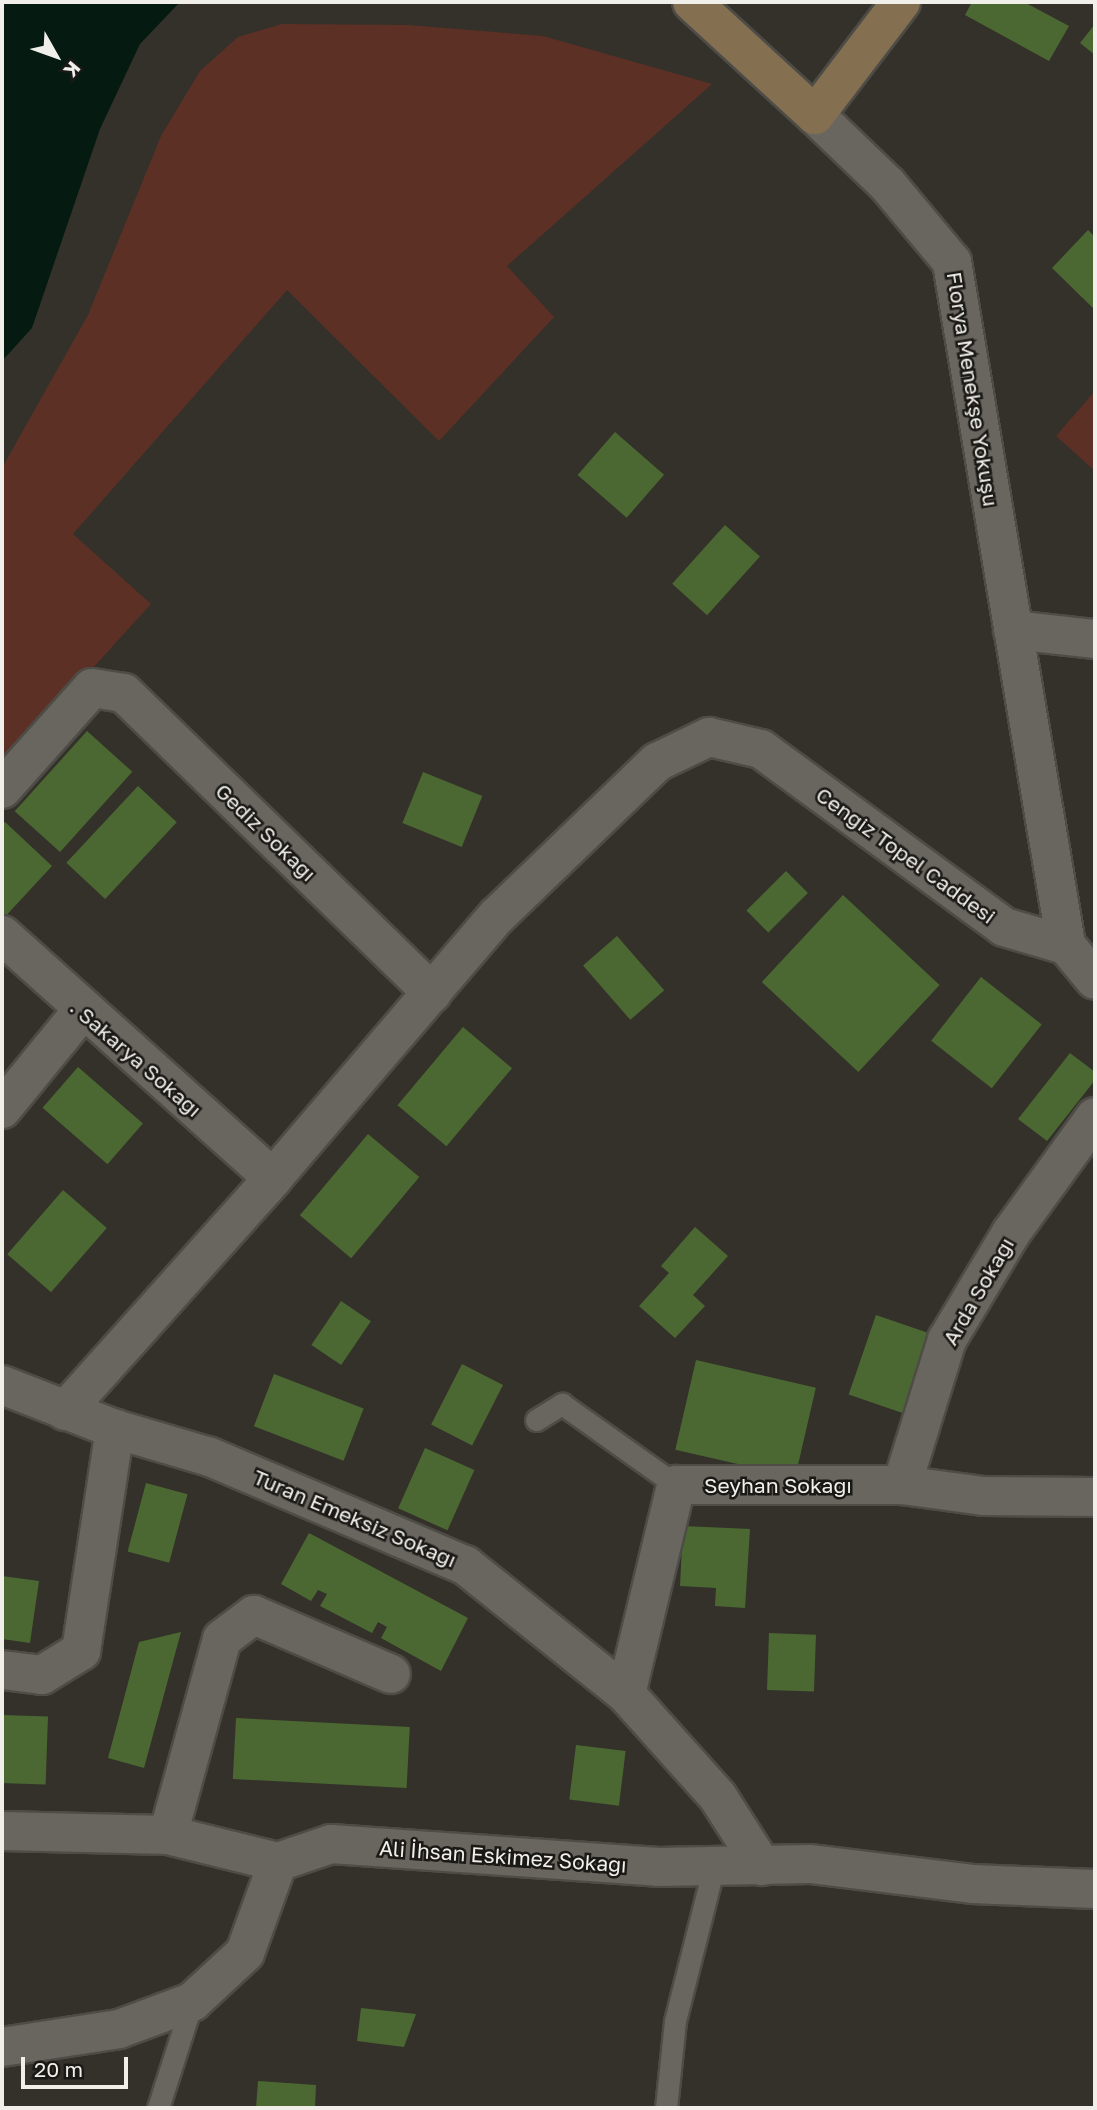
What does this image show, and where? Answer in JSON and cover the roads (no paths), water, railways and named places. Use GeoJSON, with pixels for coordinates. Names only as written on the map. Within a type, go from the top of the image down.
{"type":"FeatureCollection","features":[{"type":"Feature","properties":{"kind":"main road","name":"Florya Menekşe Yokuşu"},"geometry":{"type":"LineString","coordinates":[[692,2],[815,115]]}},
{"type":"Feature","properties":{"kind":"main road"},"geometry":{"type":"LineString","coordinates":[[815,115],[901,2]]}},
{"type":"Feature","properties":{"kind":"street","name":"Florya Menekşe Yokuşu"},"geometry":{"type":"LineString","coordinates":[[815,115],[887,184],[952,262],[1066,945]]}},
{"type":"Feature","properties":{"kind":"street"},"geometry":{"type":"LineString","coordinates":[[1013,630],[1095,639]]}},
{"type":"Feature","properties":{"kind":"street","name":"Gediz Sokağı"},"geometry":{"type":"LineString","coordinates":[[2,789],[92,688],[124,693],[432,993]]}},
{"type":"Feature","properties":{"kind":"street","name":"Cengiz Topel Caddesi"},"geometry":{"type":"LineString","coordinates":[[432,993],[497,916],[657,762],[709,737],[761,750],[1004,927],[1066,945]]}},
{"type":"Feature","properties":{"kind":"street","name":". Sakarya Sokağı"},"geometry":{"type":"LineString","coordinates":[[2,935],[82,1011],[273,1178]]}},
{"type":"Feature","properties":{"kind":"street"},"geometry":{"type":"LineString","coordinates":[[1066,945],[1095,980]]}},
{"type":"Feature","properties":{"kind":"street"},"geometry":{"type":"LineString","coordinates":[[65,1411],[273,1178],[432,993]]}},
{"type":"Feature","properties":{"kind":"street"},"geometry":{"type":"LineString","coordinates":[[2,1109],[82,1011]]}},
{"type":"Feature","properties":{"kind":"street","name":"Arda Sokağı"},"geometry":{"type":"LineString","coordinates":[[902,1485],[947,1340],[1011,1233],[1095,1117]]}},
{"type":"Feature","properties":{"kind":"street","name":"Turan Emeksiz Sokağı"},"geometry":{"type":"LineString","coordinates":[[2,1385],[115,1429],[210,1457],[465,1565],[626,1694],[718,1797],[762,1866]]}},
{"type":"Feature","properties":{"kind":"street"},"geometry":{"type":"LineString","coordinates":[[2,1670],[42,1675],[80,1651],[115,1429]]}},
{"type":"Feature","properties":{"kind":"street","name":"Seyhan Sokağı"},"geometry":{"type":"LineString","coordinates":[[626,1694],[676,1485],[902,1485],[983,1496],[1095,1497]]}},
{"type":"Feature","properties":{"kind":"street"},"geometry":{"type":"LineString","coordinates":[[168,1835],[222,1639],[254,1615],[391,1674]]}},
{"type":"Feature","properties":{"kind":"street"},"geometry":{"type":"LineString","coordinates":[[2,1831],[168,1835],[278,1862],[245,1953],[192,2002],[119,2029],[2,2047]]}},
{"type":"Feature","properties":{"kind":"street","name":"Ali İhsan Eskimez Sokağı"},"geometry":{"type":"LineString","coordinates":[[278,1862],[331,1844],[658,1867],[810,1864],[972,1884],[1095,1889]]}},
{"type":"Feature","properties":{"kind":"lane"},"geometry":{"type":"LineString","coordinates":[[536,1420],[562,1404],[676,1485]]}},
{"type":"Feature","properties":{"kind":"lane"},"geometry":{"type":"LineString","coordinates":[[666,2108],[682,1983],[714,1866]]}},
{"type":"Feature","properties":{"kind":"lane"},"geometry":{"type":"LineString","coordinates":[[158,2108],[192,2002]]}}]}
